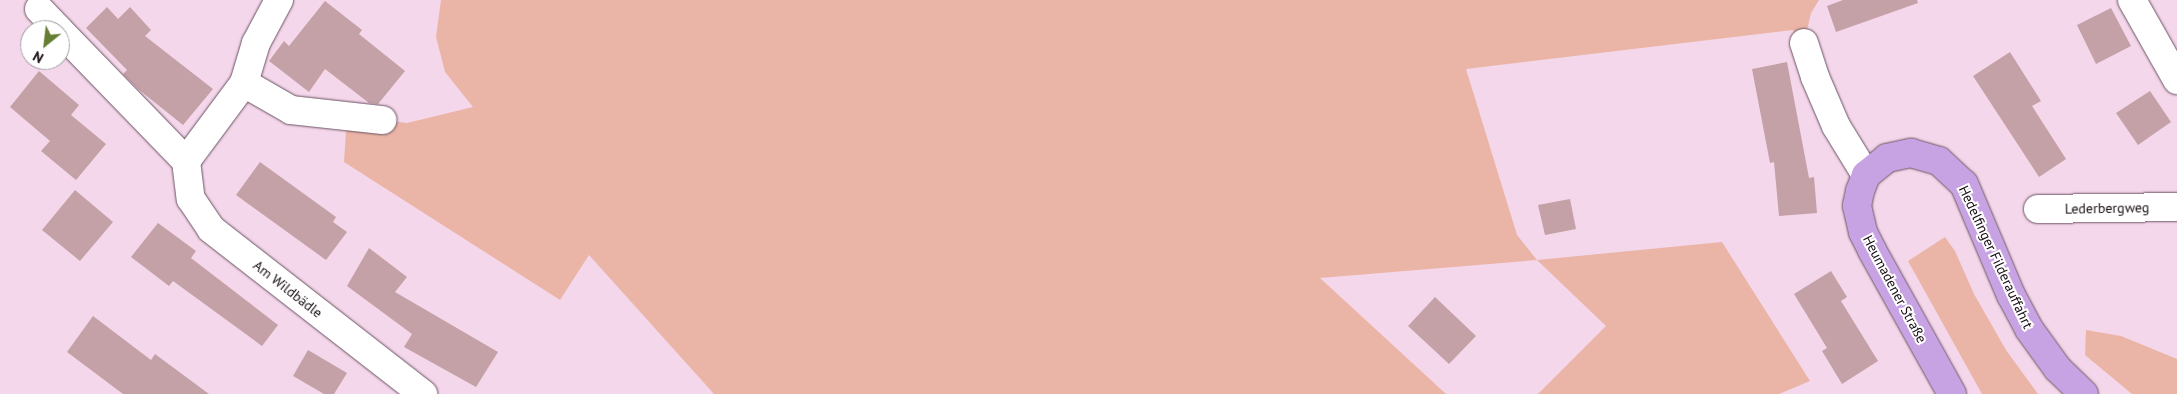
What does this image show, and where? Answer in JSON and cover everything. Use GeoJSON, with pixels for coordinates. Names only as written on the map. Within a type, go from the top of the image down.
{"type":"FeatureCollection","features":[{"type":"Feature","properties":{"kind":"main road","name":"Hedelfinger Filderauffahrt"},"geometry":{"type":"LineString","coordinates":[[1866,175],[1887,158],[1911,152],[1939,160],[1964,184],[2011,295],[2029,329],[2058,369],[2084,394]]}},
{"type":"Feature","properties":{"kind":"main road","name":"Heumadener Straße"},"geometry":{"type":"LineString","coordinates":[[1866,175],[1860,191],[1858,206],[1863,232],[1952,394]]}},
{"type":"Feature","properties":{"kind":"street"},"geometry":{"type":"LineString","coordinates":[[70,40],[186,161],[244,83],[256,43],[278,0]]}},
{"type":"Feature","properties":{"kind":"street"},"geometry":{"type":"LineString","coordinates":[[2132,0],[2177,80]]}},
{"type":"Feature","properties":{"kind":"street"},"geometry":{"type":"LineString","coordinates":[[39,9],[50,20]]}},
{"type":"Feature","properties":{"kind":"street"},"geometry":{"type":"LineString","coordinates":[[1804,43],[1815,77],[1836,126],[1866,175]]}},
{"type":"Feature","properties":{"kind":"street"},"geometry":{"type":"LineString","coordinates":[[244,83],[291,110],[382,120]]}},
{"type":"Feature","properties":{"kind":"street","name":"Am Wildbädle"},"geometry":{"type":"LineString","coordinates":[[186,161],[191,199],[211,229],[423,394]]}},
{"type":"Feature","properties":{"kind":"street","name":"Lederbergweg"},"geometry":{"type":"LineString","coordinates":[[2038,209],[2177,207]]}},
{"type":"Feature","properties":{"kind":"shaded area"},"geometry":{"type":"Polygon","coordinates":[[[441,0],[1819,0],[1811,13],[1804,43],[1793,30],[1466,69],[1517,235],[1537,260],[1320,278],[1446,394],[714,394],[589,255],[560,300],[344,162],[347,116],[407,123],[473,107],[445,72],[436,37],[441,0]]]}},
{"type":"Feature","properties":{"kind":"shaded area"},"geometry":{"type":"Polygon","coordinates":[[[1945,237],[1955,251],[1974,294],[2006,350],[2038,394],[1982,394],[1908,261],[1945,237]]]}},
{"type":"Feature","properties":{"kind":"shaded area"},"geometry":{"type":"Polygon","coordinates":[[[1722,242],[1810,381],[1779,394],[1538,394],[1606,326],[1537,260],[1722,242]]]}},
{"type":"Feature","properties":{"kind":"shaded area"},"geometry":{"type":"Polygon","coordinates":[[[2086,330],[2121,336],[2177,359],[2177,394],[2132,394],[2085,355],[2086,330]]]}},
{"type":"Feature","properties":{"kind":"building"},"geometry":{"type":"Polygon","coordinates":[[[1843,0],[1917,0],[1918,3],[1836,32],[1827,6],[1843,0]]]}},
{"type":"Feature","properties":{"kind":"building"},"geometry":{"type":"Polygon","coordinates":[[[325,1],[362,30],[359,34],[405,71],[378,104],[369,103],[325,69],[309,92],[269,61],[284,41],[289,46],[325,1]]]}},
{"type":"Feature","properties":{"kind":"building"},"geometry":{"type":"Polygon","coordinates":[[[107,7],[118,19],[130,7],[151,30],[145,36],[213,89],[183,125],[138,89],[123,74],[127,70],[86,28],[107,7]]]}},
{"type":"Feature","properties":{"kind":"building"},"geometry":{"type":"Polygon","coordinates":[[[2111,8],[2131,46],[2096,64],[2077,25],[2111,8]]]}},
{"type":"Feature","properties":{"kind":"building"},"geometry":{"type":"Polygon","coordinates":[[[2010,52],[2041,101],[2032,106],[2066,159],[2039,177],[1973,76],[2010,52]]]}},
{"type":"Feature","properties":{"kind":"building"},"geometry":{"type":"Polygon","coordinates":[[[1787,62],[1809,178],[1814,177],[1817,213],[1779,216],[1774,162],[1770,163],[1752,69],[1787,62]]]}},
{"type":"Feature","properties":{"kind":"building"},"geometry":{"type":"Polygon","coordinates":[[[39,71],[79,105],[71,115],[106,144],[76,180],[41,151],[50,141],[10,107],[39,71]]]}},
{"type":"Feature","properties":{"kind":"building"},"geometry":{"type":"Polygon","coordinates":[[[2150,91],[2171,122],[2138,145],[2116,113],[2150,91]]]}},
{"type":"Feature","properties":{"kind":"building"},"geometry":{"type":"Polygon","coordinates":[[[260,162],[336,217],[333,222],[347,232],[326,260],[236,195],[260,162]]]}},
{"type":"Feature","properties":{"kind":"building"},"geometry":{"type":"Polygon","coordinates":[[[75,190],[113,222],[80,261],[42,230],[75,190]]]}},
{"type":"Feature","properties":{"kind":"building"},"geometry":{"type":"Polygon","coordinates":[[[1570,199],[1576,229],[1545,235],[1538,205],[1570,199]]]}},
{"type":"Feature","properties":{"kind":"building"},"geometry":{"type":"Polygon","coordinates":[[[158,223],[196,251],[191,258],[278,325],[262,346],[173,281],[169,286],[131,257],[158,223]]]}},
{"type":"Feature","properties":{"kind":"building"},"geometry":{"type":"Polygon","coordinates":[[[369,248],[407,277],[395,292],[498,352],[476,387],[404,347],[412,334],[347,286],[369,248]]]}},
{"type":"Feature","properties":{"kind":"building"},"geometry":{"type":"Polygon","coordinates":[[[1831,271],[1847,297],[1841,301],[1878,361],[1842,384],[1822,351],[1827,348],[1794,294],[1831,271]]]}},
{"type":"Feature","properties":{"kind":"building"},"geometry":{"type":"Polygon","coordinates":[[[1435,297],[1476,336],[1449,364],[1408,326],[1435,297]]]}},
{"type":"Feature","properties":{"kind":"building"},"geometry":{"type":"Polygon","coordinates":[[[93,316],[151,360],[155,354],[209,394],[123,394],[67,352],[93,316]]]}},
{"type":"Feature","properties":{"kind":"building"},"geometry":{"type":"Polygon","coordinates":[[[308,350],[347,373],[334,394],[324,394],[293,376],[308,350]]]}}]}
